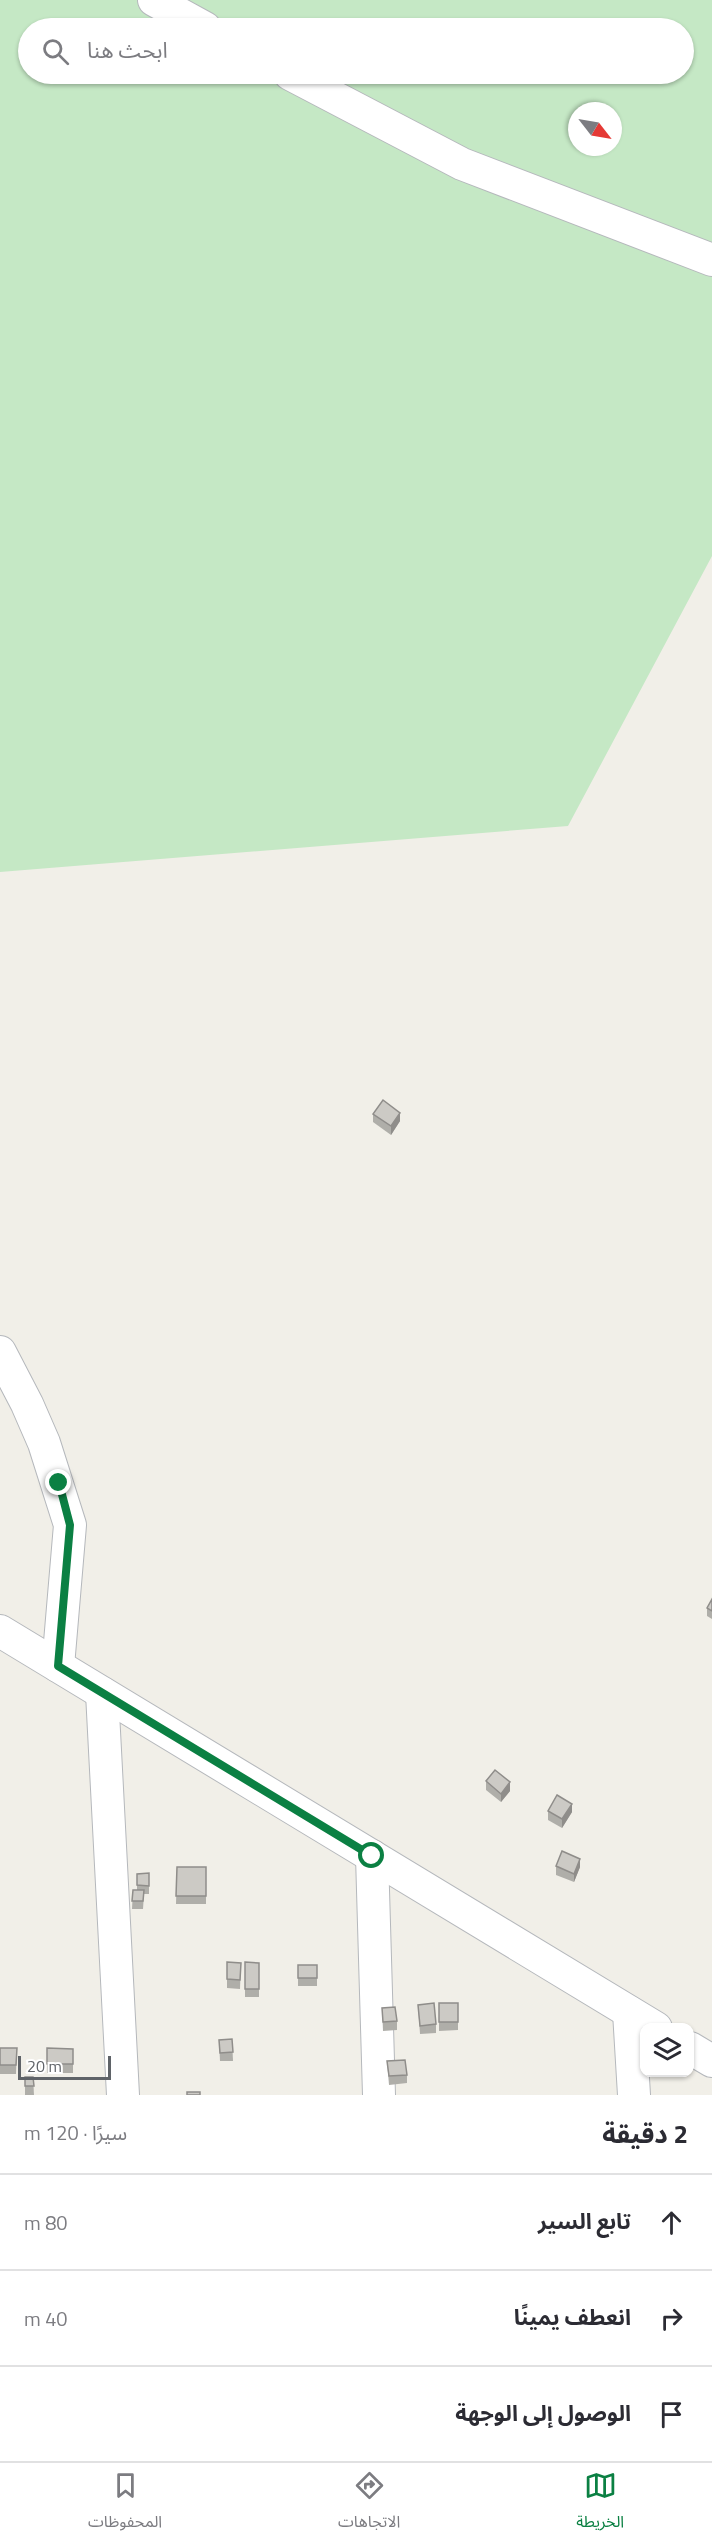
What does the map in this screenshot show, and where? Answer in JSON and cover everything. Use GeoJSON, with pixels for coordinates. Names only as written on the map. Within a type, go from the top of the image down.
{"type":"FeatureCollection","features":[{"type":"Feature","properties":{"kind":"street"},"geometry":{"type":"LineString","coordinates":[[154,0],[187,18]]}},
{"type":"Feature","properties":{"kind":"street"},"geometry":{"type":"LineString","coordinates":[[309,84],[462,164],[712,260]]}},
{"type":"Feature","properties":{"kind":"street"},"geometry":{"type":"LineString","coordinates":[[0,1352],[44,1443],[70,1525],[58,1666]]}},
{"type":"Feature","properties":{"kind":"street"},"geometry":{"type":"LineString","coordinates":[[0,1631],[648,2023]]}},
{"type":"Feature","properties":{"kind":"street"},"geometry":{"type":"LineString","coordinates":[[102,1693],[123,2095]]}},
{"type":"Feature","properties":{"kind":"street"},"geometry":{"type":"LineString","coordinates":[[372,1856],[379,2095]]}},
{"type":"Feature","properties":{"kind":"street"},"geometry":{"type":"LineString","coordinates":[[629,2012],[634,2095]]}},
{"type":"Feature","properties":{"kind":"street"},"geometry":{"type":"LineString","coordinates":[[694,2050],[712,2061]]}},
{"type":"Feature","properties":{"kind":"green space"},"geometry":{"type":"Polygon","coordinates":[[[0,0],[712,0],[712,556],[568,826],[0,872],[0,0]]]}},
{"type":"Feature","properties":{"kind":"building"},"geometry":{"type":"Polygon","coordinates":[[[383,1100],[400,1113],[391,1126],[373,1114],[383,1100]]]}},
{"type":"Feature","properties":{"kind":"building"},"geometry":{"type":"Polygon","coordinates":[[[712,1599],[712,1611],[707,1608],[712,1599]]]}},
{"type":"Feature","properties":{"kind":"building"},"geometry":{"type":"Polygon","coordinates":[[[495,1770],[510,1782],[501,1794],[486,1781],[495,1770]]]}},
{"type":"Feature","properties":{"kind":"building"},"geometry":{"type":"Polygon","coordinates":[[[557,1795],[572,1804],[562,1819],[548,1811],[557,1795]]]}},
{"type":"Feature","properties":{"kind":"building"},"geometry":{"type":"Polygon","coordinates":[[[562,1851],[580,1859],[574,1874],[556,1866],[562,1851]]]}},
{"type":"Feature","properties":{"kind":"building"},"geometry":{"type":"Polygon","coordinates":[[[177,1867],[206,1867],[206,1896],[176,1896],[177,1867]]]}},
{"type":"Feature","properties":{"kind":"building"},"geometry":{"type":"Polygon","coordinates":[[[149,1873],[149,1886],[137,1885],[137,1874],[149,1873]]]}},
{"type":"Feature","properties":{"kind":"building"},"geometry":{"type":"Polygon","coordinates":[[[133,1890],[144,1890],[143,1901],[132,1901],[133,1890]]]}},
{"type":"Feature","properties":{"kind":"building"},"geometry":{"type":"Polygon","coordinates":[[[227,1962],[241,1963],[240,1980],[227,1979],[227,1962]]]}},
{"type":"Feature","properties":{"kind":"building"},"geometry":{"type":"Polygon","coordinates":[[[245,1962],[259,1963],[259,1989],[245,1989],[245,1962]]]}},
{"type":"Feature","properties":{"kind":"building"},"geometry":{"type":"Polygon","coordinates":[[[298,1965],[317,1965],[317,1978],[298,1978],[298,1965]]]}},
{"type":"Feature","properties":{"kind":"building"},"geometry":{"type":"Polygon","coordinates":[[[434,2003],[436,2024],[420,2026],[418,2005],[434,2003]]]}},
{"type":"Feature","properties":{"kind":"building"},"geometry":{"type":"Polygon","coordinates":[[[439,2003],[458,2003],[458,2022],[439,2022],[439,2003]]]}},
{"type":"Feature","properties":{"kind":"building"},"geometry":{"type":"Polygon","coordinates":[[[395,2007],[397,2021],[383,2022],[382,2008],[395,2007]]]}},
{"type":"Feature","properties":{"kind":"building"},"geometry":{"type":"Polygon","coordinates":[[[232,2039],[233,2052],[220,2053],[219,2040],[232,2039]]]}},
{"type":"Feature","properties":{"kind":"building"},"geometry":{"type":"Polygon","coordinates":[[[0,2048],[17,2048],[16,2065],[0,2065],[0,2048]]]}},
{"type":"Feature","properties":{"kind":"building"},"geometry":{"type":"Polygon","coordinates":[[[47,2048],[73,2049],[73,2064],[47,2064],[47,2048]]]}},
{"type":"Feature","properties":{"kind":"building"},"geometry":{"type":"Polygon","coordinates":[[[405,2060],[407,2075],[389,2076],[387,2061],[405,2060]]]}},
{"type":"Feature","properties":{"kind":"building"},"geometry":{"type":"Polygon","coordinates":[[[25,2077],[33,2077],[34,2086],[25,2086],[25,2077]]]}},
{"type":"Feature","properties":{"kind":"building"},"geometry":{"type":"Polygon","coordinates":[[[187,2092],[200,2092],[200,2095],[187,2095],[187,2092]]]}},
{"type":"Feature","properties":{"kind":"route"},"geometry":{"type":"LineString","coordinates":[[59,1483],[70,1525],[58,1666],[372,1856]]}}]}
